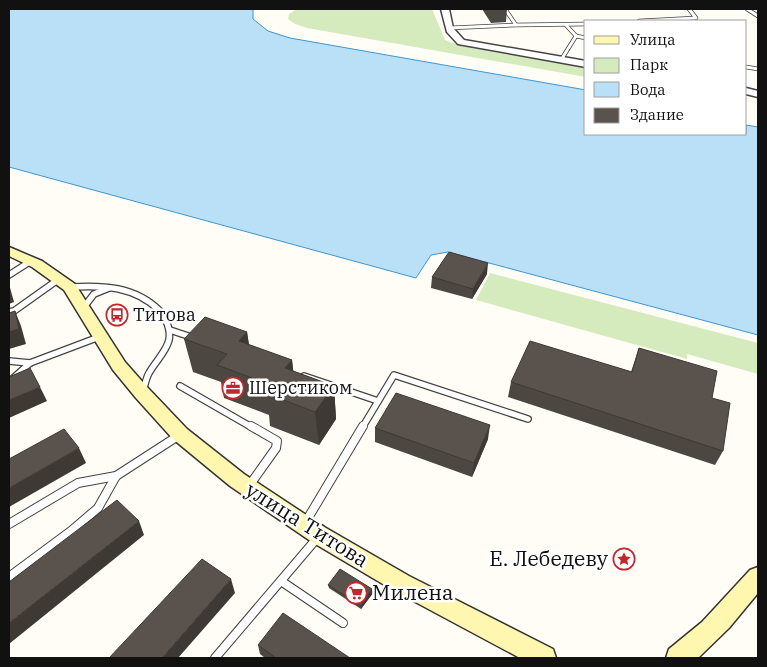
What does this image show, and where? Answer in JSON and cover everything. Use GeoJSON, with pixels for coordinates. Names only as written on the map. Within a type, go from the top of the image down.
{"type":"FeatureCollection","features":[{"type":"Feature","properties":{"kind":"main road","name":"улица Титова"},"geometry":{"type":"LineString","coordinates":[[9,251],[31,261],[64,283],[84,308],[119,366],[142,393],[180,434],[248,487],[312,530],[464,618],[541,658]]}},
{"type":"Feature","properties":{"kind":"main road"},"geometry":{"type":"LineString","coordinates":[[678,658],[695,647],[722,620],[758,577]]}},
{"type":"Feature","properties":{"kind":"street"},"geometry":{"type":"LineString","coordinates":[[445,9],[449,28],[454,38],[472,45],[584,64]]}},
{"type":"Feature","properties":{"kind":"lane"},"geometry":{"type":"LineString","coordinates":[[505,9],[516,25]]}},
{"type":"Feature","properties":{"kind":"lane"},"geometry":{"type":"LineString","coordinates":[[658,20],[696,18],[689,9]]}},
{"type":"Feature","properties":{"kind":"lane"},"geometry":{"type":"LineString","coordinates":[[747,9],[758,16]]}},
{"type":"Feature","properties":{"kind":"lane"},"geometry":{"type":"LineString","coordinates":[[449,28],[584,24]]}},
{"type":"Feature","properties":{"kind":"lane"},"geometry":{"type":"LineString","coordinates":[[566,25],[576,36],[584,38]]}},
{"type":"Feature","properties":{"kind":"lane"},"geometry":{"type":"LineString","coordinates":[[561,60],[576,36]]}},
{"type":"Feature","properties":{"kind":"lane"},"geometry":{"type":"LineString","coordinates":[[9,275],[31,261]]}},
{"type":"Feature","properties":{"kind":"lane"},"geometry":{"type":"LineString","coordinates":[[9,312],[64,283],[116,287],[143,296],[164,317],[170,330],[164,352],[148,375],[142,393]]}},
{"type":"Feature","properties":{"kind":"lane"},"geometry":{"type":"LineString","coordinates":[[84,308],[94,294],[104,289],[116,287]]}},
{"type":"Feature","properties":{"kind":"lane"},"geometry":{"type":"LineString","coordinates":[[170,330],[200,340]]}},
{"type":"Feature","properties":{"kind":"lane"},"geometry":{"type":"LineString","coordinates":[[9,382],[30,363],[101,336]]}},
{"type":"Feature","properties":{"kind":"lane"},"geometry":{"type":"LineString","coordinates":[[9,361],[30,363]]}},
{"type":"Feature","properties":{"kind":"lane"},"geometry":{"type":"LineString","coordinates":[[300,374],[378,401]]}},
{"type":"Feature","properties":{"kind":"lane"},"geometry":{"type":"LineString","coordinates":[[214,658],[281,581],[312,530],[378,401],[394,374],[528,419]]}},
{"type":"Feature","properties":{"kind":"lane"},"geometry":{"type":"LineString","coordinates":[[180,386],[277,441],[276,448],[248,487]]}},
{"type":"Feature","properties":{"kind":"lane"},"geometry":{"type":"LineString","coordinates":[[9,524],[78,483],[116,476],[180,434]]}},
{"type":"Feature","properties":{"kind":"lane"},"geometry":{"type":"LineString","coordinates":[[9,577],[71,531],[98,508],[116,476]]}},
{"type":"Feature","properties":{"kind":"lane"},"geometry":{"type":"LineString","coordinates":[[281,581],[342,624]]}},
{"type":"Feature","properties":{"kind":"green space"},"geometry":{"type":"Polygon","coordinates":[[[297,9],[432,9],[445,40],[461,46],[584,67],[584,77],[307,28],[295,24],[288,19],[289,14],[297,9]]]}},
{"type":"Feature","properties":{"kind":"green space"},"geometry":{"type":"Polygon","coordinates":[[[490,273],[758,343],[758,374],[687,354],[687,359],[476,300],[490,273]]]}},
{"type":"Feature","properties":{"kind":"water"},"geometry":{"type":"Polygon","coordinates":[[[9,9],[255,9],[253,10],[253,19],[268,31],[290,38],[584,90],[584,135],[747,135],[747,125],[758,127],[758,335],[448,252],[431,255],[416,278],[9,167],[9,9]]]}},
{"type":"Feature","properties":{"kind":"building"},"geometry":{"type":"Polygon","coordinates":[[[449,252],[488,263],[473,289],[432,277],[449,252]]]}},
{"type":"Feature","properties":{"kind":"building"},"geometry":{"type":"Polygon","coordinates":[[[15,311],[19,329],[9,332],[9,313],[15,311]]]}},
{"type":"Feature","properties":{"kind":"building"},"geometry":{"type":"Polygon","coordinates":[[[205,317],[247,332],[239,341],[292,360],[285,368],[334,386],[315,412],[265,393],[271,385],[217,365],[227,354],[184,339],[205,317]]]}},
{"type":"Feature","properties":{"kind":"building"},"geometry":{"type":"Polygon","coordinates":[[[530,341],[632,372],[639,348],[717,371],[712,398],[730,403],[723,451],[511,382],[530,341]]]}},
{"type":"Feature","properties":{"kind":"building"},"geometry":{"type":"Polygon","coordinates":[[[30,368],[40,387],[9,400],[9,377],[30,368]]]}},
{"type":"Feature","properties":{"kind":"building"},"geometry":{"type":"Polygon","coordinates":[[[396,393],[490,425],[474,463],[375,428],[396,393]]]}},
{"type":"Feature","properties":{"kind":"building"},"geometry":{"type":"Polygon","coordinates":[[[64,429],[79,448],[9,488],[9,459],[64,429]]]}},
{"type":"Feature","properties":{"kind":"building"},"geometry":{"type":"Polygon","coordinates":[[[117,500],[139,521],[9,623],[9,582],[117,500]]]}},
{"type":"Feature","properties":{"kind":"building"},"geometry":{"type":"Polygon","coordinates":[[[202,559],[231,579],[162,658],[109,658],[202,559]]]}},
{"type":"Feature","properties":{"kind":"building"},"geometry":{"type":"Polygon","coordinates":[[[340,569],[372,589],[361,606],[328,585],[340,569]]]}},
{"type":"Feature","properties":{"kind":"building"},"geometry":{"type":"Polygon","coordinates":[[[283,613],[350,658],[276,658],[258,645],[283,613]]]}},
{"type":"Feature","properties":{"kind":"place","name":"Титова"},"geometry":{"type":"Point","coordinates":[117,315]}},
{"type":"Feature","properties":{"kind":"place","name":"Шерстиком"},"geometry":{"type":"Point","coordinates":[233,388]}},
{"type":"Feature","properties":{"kind":"place","name":"Е. Лебедеву"},"geometry":{"type":"Point","coordinates":[624,559]}},
{"type":"Feature","properties":{"kind":"place","name":"Милена"},"geometry":{"type":"Point","coordinates":[356,593]}}]}
